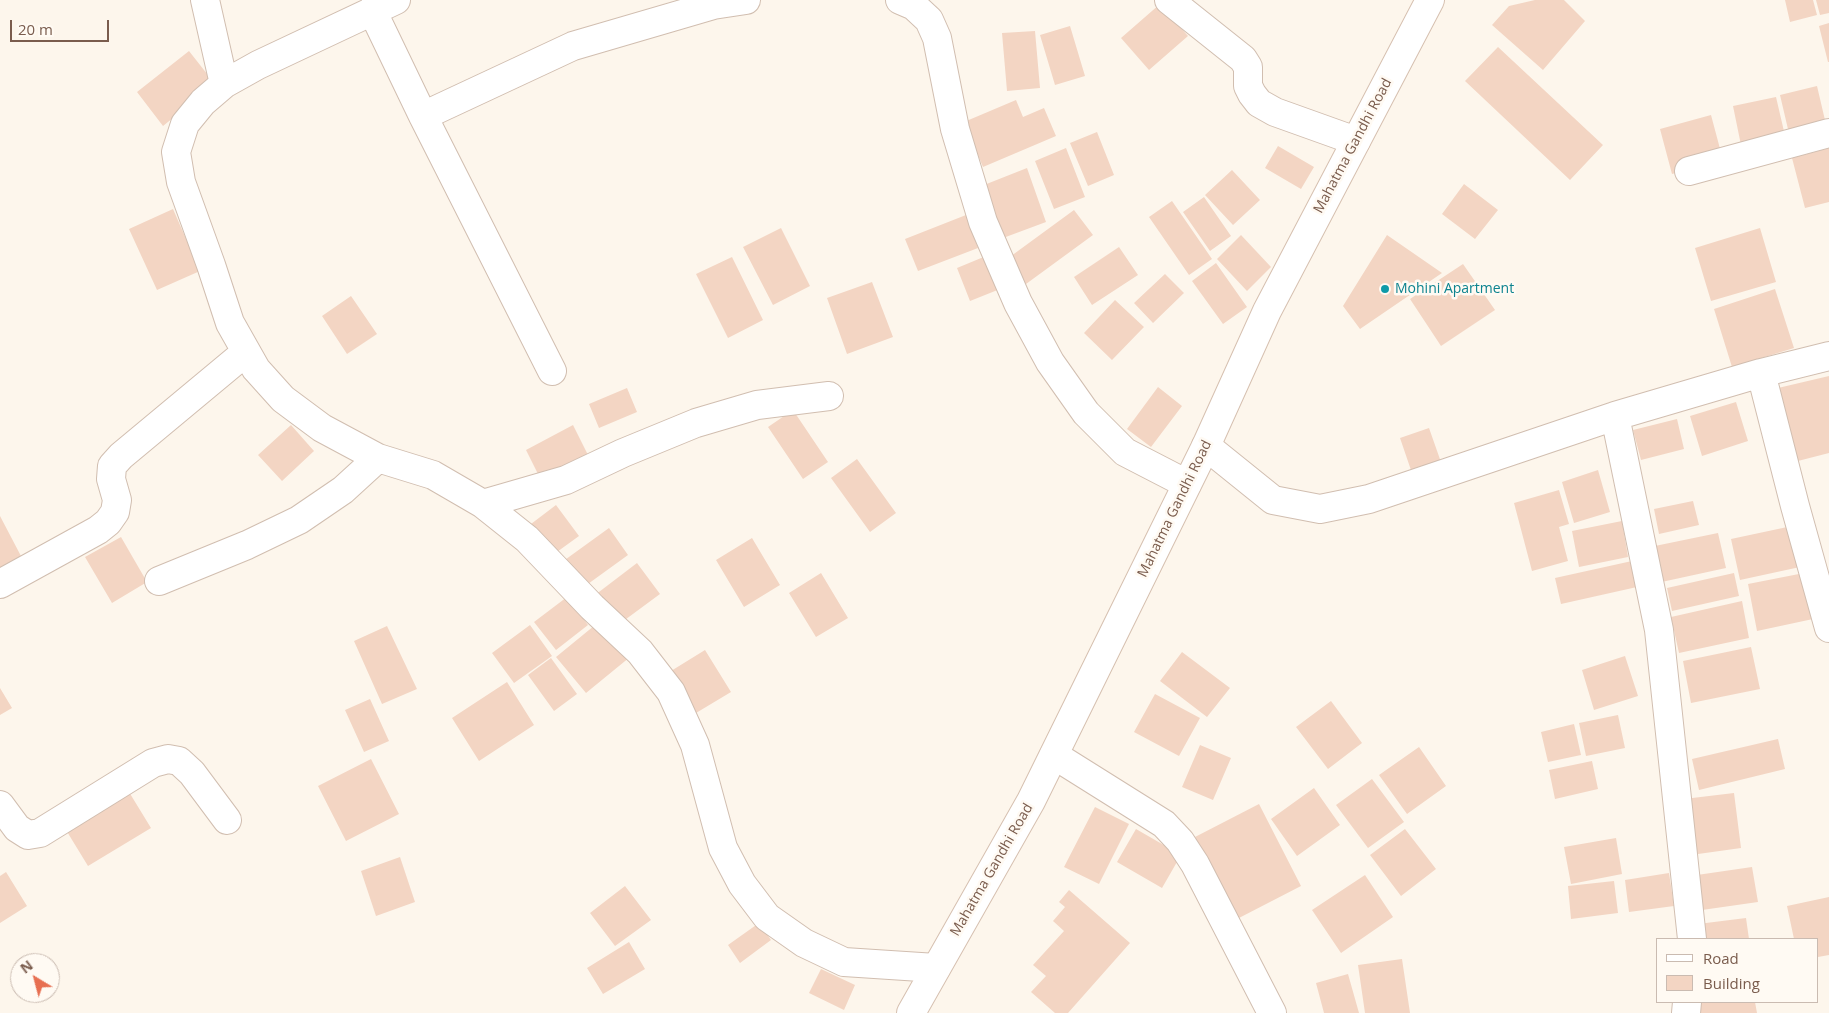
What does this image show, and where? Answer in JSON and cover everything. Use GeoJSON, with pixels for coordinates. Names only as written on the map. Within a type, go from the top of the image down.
{"type":"FeatureCollection","features":[{"type":"Feature","properties":{"kind":"street"},"geometry":{"type":"LineString","coordinates":[[205,0],[224,84]]}},
{"type":"Feature","properties":{"kind":"street"},"geometry":{"type":"LineString","coordinates":[[423,116],[573,46],[714,5],[746,0]]}},
{"type":"Feature","properties":{"kind":"street"},"geometry":{"type":"LineString","coordinates":[[900,0],[914,6],[929,20],[937,38],[955,129],[983,222],[1018,303],[1050,362],[1086,413],[1125,452],[1187,484]]}},
{"type":"Feature","properties":{"kind":"street"},"geometry":{"type":"LineString","coordinates":[[1169,0],[1243,59],[1248,67],[1248,86],[1259,102],[1275,112],[1356,141]]}},
{"type":"Feature","properties":{"kind":"street","name":"Mahatma Gandhi Road"},"geometry":{"type":"LineString","coordinates":[[911,1013],[1031,801],[1206,446],[1267,310],[1430,0]]}},
{"type":"Feature","properties":{"kind":"street"},"geometry":{"type":"LineString","coordinates":[[552,371],[423,116],[384,5],[224,84],[203,102],[185,124],[176,152],[181,182],[230,323],[256,369],[282,399],[322,428],[378,458],[433,475],[483,504],[527,539],[592,607],[640,652],[671,692],[695,745],[723,848],[742,884],[767,917],[804,943],[844,962],[936,968]]}},
{"type":"Feature","properties":{"kind":"street"},"geometry":{"type":"LineString","coordinates":[[1689,171],[1829,133]]}},
{"type":"Feature","properties":{"kind":"street"},"geometry":{"type":"LineString","coordinates":[[0,584],[98,530],[108,522],[115,512],[117,500],[111,479],[112,466],[121,456],[246,352]]}},
{"type":"Feature","properties":{"kind":"street"},"geometry":{"type":"LineString","coordinates":[[1206,446],[1273,500],[1320,509],[1370,499],[1614,416],[1761,373],[1829,356]]}},
{"type":"Feature","properties":{"kind":"street"},"geometry":{"type":"LineString","coordinates":[[1761,373],[1829,628]]}},
{"type":"Feature","properties":{"kind":"street"},"geometry":{"type":"LineString","coordinates":[[483,504],[566,480],[623,453],[696,424],[757,405],[829,396]]}},
{"type":"Feature","properties":{"kind":"street"},"geometry":{"type":"LineString","coordinates":[[1614,416],[1658,630],[1692,938]]}},
{"type":"Feature","properties":{"kind":"street"},"geometry":{"type":"LineString","coordinates":[[159,581],[247,545],[299,520],[343,490],[378,458]]}},
{"type":"Feature","properties":{"kind":"street"},"geometry":{"type":"LineString","coordinates":[[1054,755],[1164,824],[1180,841],[1195,864],[1272,1013]]}},
{"type":"Feature","properties":{"kind":"street"},"geometry":{"type":"LineString","coordinates":[[0,806],[8,833],[28,835],[40,833],[153,763],[168,759],[179,761],[192,773],[227,820]]}},
{"type":"Feature","properties":{"kind":"building"},"geometry":{"type":"Polygon","coordinates":[[[1535,0],[1564,0],[1585,21],[1543,70],[1492,25],[1509,6],[1535,0]]]}},
{"type":"Feature","properties":{"kind":"building"},"geometry":{"type":"Polygon","coordinates":[[[1785,0],[1813,0],[1817,15],[1790,22],[1785,0]]]}},
{"type":"Feature","properties":{"kind":"building"},"geometry":{"type":"Polygon","coordinates":[[[1816,0],[1829,0],[1829,13],[1820,15],[1816,0]]]}},
{"type":"Feature","properties":{"kind":"building"},"geometry":{"type":"Polygon","coordinates":[[[1160,4],[1188,36],[1149,70],[1121,38],[1160,4]]]}},
{"type":"Feature","properties":{"kind":"building"},"geometry":{"type":"Polygon","coordinates":[[[1829,23],[1829,62],[1828,62],[1819,26],[1829,23]]]}},
{"type":"Feature","properties":{"kind":"building"},"geometry":{"type":"Polygon","coordinates":[[[1070,26],[1085,76],[1055,85],[1040,35],[1070,26]]]}},
{"type":"Feature","properties":{"kind":"building"},"geometry":{"type":"Polygon","coordinates":[[[1035,31],[1040,88],[1007,91],[1002,33],[1035,31]]]}},
{"type":"Feature","properties":{"kind":"building"},"geometry":{"type":"Polygon","coordinates":[[[1498,47],[1603,145],[1570,180],[1465,81],[1498,47]]]}},
{"type":"Feature","properties":{"kind":"building"},"geometry":{"type":"Polygon","coordinates":[[[189,51],[215,84],[163,126],[137,92],[189,51]]]}},
{"type":"Feature","properties":{"kind":"building"},"geometry":{"type":"Polygon","coordinates":[[[1817,86],[1828,133],[1791,142],[1780,95],[1817,86]]]}},
{"type":"Feature","properties":{"kind":"building"},"geometry":{"type":"Polygon","coordinates":[[[1776,97],[1786,140],[1742,150],[1733,106],[1776,97]]]}},
{"type":"Feature","properties":{"kind":"building"},"geometry":{"type":"Polygon","coordinates":[[[1016,100],[1023,117],[1044,108],[1056,136],[983,167],[964,122],[1016,100]]]}},
{"type":"Feature","properties":{"kind":"building"},"geometry":{"type":"Polygon","coordinates":[[[1711,115],[1723,160],[1672,174],[1660,129],[1711,115]]]}},
{"type":"Feature","properties":{"kind":"building"},"geometry":{"type":"Polygon","coordinates":[[[1097,132],[1114,175],[1088,186],[1070,143],[1097,132]]]}},
{"type":"Feature","properties":{"kind":"building"},"geometry":{"type":"Polygon","coordinates":[[[1278,146],[1314,167],[1301,189],[1265,168],[1278,146]]]}},
{"type":"Feature","properties":{"kind":"building"},"geometry":{"type":"Polygon","coordinates":[[[1066,148],[1085,197],[1054,209],[1035,161],[1066,148]]]}},
{"type":"Feature","properties":{"kind":"building"},"geometry":{"type":"Polygon","coordinates":[[[1829,148],[1829,202],[1805,208],[1792,158],[1829,148]]]}},
{"type":"Feature","properties":{"kind":"building"},"geometry":{"type":"Polygon","coordinates":[[[1027,168],[1046,222],[1003,238],[984,185],[1027,168]]]}},
{"type":"Feature","properties":{"kind":"building"},"geometry":{"type":"Polygon","coordinates":[[[1232,170],[1260,200],[1233,225],[1205,195],[1232,170]]]}},
{"type":"Feature","properties":{"kind":"building"},"geometry":{"type":"Polygon","coordinates":[[[1464,184],[1498,210],[1475,239],[1442,214],[1464,184]]]}},
{"type":"Feature","properties":{"kind":"building"},"geometry":{"type":"Polygon","coordinates":[[[1204,197],[1231,236],[1210,251],[1183,212],[1204,197]]]}},
{"type":"Feature","properties":{"kind":"building"},"geometry":{"type":"Polygon","coordinates":[[[1172,201],[1212,259],[1189,275],[1149,217],[1172,201]]]}},
{"type":"Feature","properties":{"kind":"building"},"geometry":{"type":"Polygon","coordinates":[[[173,209],[200,271],[157,290],[129,229],[173,209]]]}},
{"type":"Feature","properties":{"kind":"building"},"geometry":{"type":"Polygon","coordinates":[[[1074,210],[1093,235],[1026,284],[1007,259],[1074,210]]]}},
{"type":"Feature","properties":{"kind":"building"},"geometry":{"type":"Polygon","coordinates":[[[966,215],[978,248],[918,271],[905,239],[966,215]]]}},
{"type":"Feature","properties":{"kind":"building"},"geometry":{"type":"Polygon","coordinates":[[[781,228],[810,286],[773,305],[743,247],[781,228]]]}},
{"type":"Feature","properties":{"kind":"building"},"geometry":{"type":"Polygon","coordinates":[[[1760,228],[1776,282],[1711,301],[1695,248],[1760,228]]]}},
{"type":"Feature","properties":{"kind":"building"},"geometry":{"type":"Polygon","coordinates":[[[1241,235],[1271,267],[1247,291],[1217,259],[1241,235]]]}},
{"type":"Feature","properties":{"kind":"building","name":"Mohini Apartment"},"geometry":{"type":"Polygon","coordinates":[[[1387,235],[1442,273],[1360,329],[1343,306],[1387,235]]]}},
{"type":"Feature","properties":{"kind":"building"},"geometry":{"type":"Polygon","coordinates":[[[1119,247],[1138,275],[1092,305],[1074,277],[1119,247]]]}},
{"type":"Feature","properties":{"kind":"building"},"geometry":{"type":"Polygon","coordinates":[[[986,256],[1000,289],[970,301],[957,268],[986,256]]]}},
{"type":"Feature","properties":{"kind":"building"},"geometry":{"type":"Polygon","coordinates":[[[732,257],[763,320],[728,338],[696,274],[732,257]]]}},
{"type":"Feature","properties":{"kind":"building"},"geometry":{"type":"Polygon","coordinates":[[[1216,263],[1247,307],[1223,324],[1192,281],[1216,263]]]}},
{"type":"Feature","properties":{"kind":"building"},"geometry":{"type":"Polygon","coordinates":[[[1463,264],[1495,310],[1441,346],[1410,299],[1463,264]]]}},
{"type":"Feature","properties":{"kind":"building"},"geometry":{"type":"Polygon","coordinates":[[[1165,274],[1184,293],[1153,323],[1134,303],[1165,274]]]}},
{"type":"Feature","properties":{"kind":"building"},"geometry":{"type":"Polygon","coordinates":[[[872,282],[893,337],[847,354],[827,298],[872,282]]]}},
{"type":"Feature","properties":{"kind":"building"},"geometry":{"type":"Polygon","coordinates":[[[1775,289],[1794,348],[1732,367],[1714,309],[1775,289]]]}},
{"type":"Feature","properties":{"kind":"building"},"geometry":{"type":"Polygon","coordinates":[[[351,296],[377,334],[347,354],[322,316],[351,296]]]}},
{"type":"Feature","properties":{"kind":"building"},"geometry":{"type":"Polygon","coordinates":[[[1115,300],[1144,327],[1112,360],[1084,333],[1115,300]]]}},
{"type":"Feature","properties":{"kind":"building"},"geometry":{"type":"Polygon","coordinates":[[[1829,376],[1829,453],[1794,462],[1778,388],[1829,376]]]}},
{"type":"Feature","properties":{"kind":"building"},"geometry":{"type":"Polygon","coordinates":[[[1158,387],[1182,406],[1151,447],[1127,429],[1158,387]]]}},
{"type":"Feature","properties":{"kind":"building"},"geometry":{"type":"Polygon","coordinates":[[[627,388],[637,412],[599,428],[589,404],[627,388]]]}},
{"type":"Feature","properties":{"kind":"building"},"geometry":{"type":"Polygon","coordinates":[[[1736,402],[1748,441],[1702,456],[1690,416],[1736,402]]]}},
{"type":"Feature","properties":{"kind":"building"},"geometry":{"type":"Polygon","coordinates":[[[793,410],[828,462],[803,479],[768,427],[793,410]]]}},
{"type":"Feature","properties":{"kind":"building"},"geometry":{"type":"Polygon","coordinates":[[[1677,419],[1684,449],[1641,460],[1633,430],[1677,419]]]}},
{"type":"Feature","properties":{"kind":"building"},"geometry":{"type":"Polygon","coordinates":[[[291,425],[314,451],[282,481],[258,455],[291,425]]]}},
{"type":"Feature","properties":{"kind":"building"},"geometry":{"type":"Polygon","coordinates":[[[573,425],[589,457],[542,482],[526,450],[573,425]]]}},
{"type":"Feature","properties":{"kind":"building"},"geometry":{"type":"Polygon","coordinates":[[[1429,428],[1442,465],[1413,476],[1400,438],[1429,428]]]}},
{"type":"Feature","properties":{"kind":"building"},"geometry":{"type":"Polygon","coordinates":[[[857,459],[896,513],[870,532],[831,478],[857,459]]]}},
{"type":"Feature","properties":{"kind":"building"},"geometry":{"type":"Polygon","coordinates":[[[1598,470],[1610,512],[1574,523],[1562,482],[1598,470]]]}},
{"type":"Feature","properties":{"kind":"building"},"geometry":{"type":"Polygon","coordinates":[[[1559,490],[1569,524],[1559,527],[1568,561],[1532,571],[1514,503],[1559,490]]]}},
{"type":"Feature","properties":{"kind":"building"},"geometry":{"type":"Polygon","coordinates":[[[1693,501],[1699,525],[1659,534],[1654,509],[1693,501]]]}},
{"type":"Feature","properties":{"kind":"building"},"geometry":{"type":"Polygon","coordinates":[[[556,505],[579,536],[550,557],[527,527],[556,505]]]}},
{"type":"Feature","properties":{"kind":"building"},"geometry":{"type":"Polygon","coordinates":[[[0,516],[22,558],[0,570],[0,516]]]}},
{"type":"Feature","properties":{"kind":"building"},"geometry":{"type":"Polygon","coordinates":[[[1622,521],[1628,557],[1579,567],[1572,531],[1622,521]]]}},
{"type":"Feature","properties":{"kind":"building"},"geometry":{"type":"Polygon","coordinates":[[[1792,526],[1800,567],[1740,580],[1731,539],[1792,526]]]}},
{"type":"Feature","properties":{"kind":"building"},"geometry":{"type":"Polygon","coordinates":[[[609,528],[628,555],[581,589],[562,562],[609,528]]]}},
{"type":"Feature","properties":{"kind":"building"},"geometry":{"type":"Polygon","coordinates":[[[1718,533],[1726,568],[1657,583],[1650,547],[1718,533]]]}},
{"type":"Feature","properties":{"kind":"building"},"geometry":{"type":"Polygon","coordinates":[[[121,537],[147,582],[112,603],[85,557],[121,537]]]}},
{"type":"Feature","properties":{"kind":"building"},"geometry":{"type":"Polygon","coordinates":[[[752,538],[780,585],[744,607],[716,560],[752,538]]]}},
{"type":"Feature","properties":{"kind":"building"},"geometry":{"type":"Polygon","coordinates":[[[1632,561],[1637,587],[1561,604],[1555,578],[1632,561]]]}},
{"type":"Feature","properties":{"kind":"building"},"geometry":{"type":"Polygon","coordinates":[[[637,563],[660,594],[618,625],[595,595],[637,563]]]}},
{"type":"Feature","properties":{"kind":"building"},"geometry":{"type":"Polygon","coordinates":[[[821,573],[848,618],[816,637],[789,593],[821,573]]]}},
{"type":"Feature","properties":{"kind":"building"},"geometry":{"type":"Polygon","coordinates":[[[1734,573],[1739,596],[1672,611],[1667,588],[1734,573]]]}},
{"type":"Feature","properties":{"kind":"building"},"geometry":{"type":"Polygon","coordinates":[[[1804,573],[1813,619],[1757,631],[1748,584],[1804,573]]]}},
{"type":"Feature","properties":{"kind":"building"},"geometry":{"type":"Polygon","coordinates":[[[567,597],[588,625],[556,650],[534,622],[567,597]]]}},
{"type":"Feature","properties":{"kind":"building"},"geometry":{"type":"Polygon","coordinates":[[[1742,601],[1749,638],[1679,653],[1671,617],[1742,601]]]}},
{"type":"Feature","properties":{"kind":"building"},"geometry":{"type":"Polygon","coordinates":[[[600,621],[630,657],[586,693],[556,657],[600,621]]]}},
{"type":"Feature","properties":{"kind":"building"},"geometry":{"type":"Polygon","coordinates":[[[530,625],[552,656],[514,683],[492,653],[530,625]]]}},
{"type":"Feature","properties":{"kind":"building"},"geometry":{"type":"Polygon","coordinates":[[[387,626],[417,689],[382,704],[354,641],[387,626]]]}},
{"type":"Feature","properties":{"kind":"building"},"geometry":{"type":"Polygon","coordinates":[[[1751,647],[1760,689],[1691,703],[1683,661],[1751,647]]]}},
{"type":"Feature","properties":{"kind":"building"},"geometry":{"type":"Polygon","coordinates":[[[705,650],[731,692],[696,713],[671,671],[705,650]]]}},
{"type":"Feature","properties":{"kind":"building"},"geometry":{"type":"Polygon","coordinates":[[[1182,652],[1230,688],[1207,717],[1160,681],[1182,652]]]}},
{"type":"Feature","properties":{"kind":"building"},"geometry":{"type":"Polygon","coordinates":[[[1625,656],[1638,696],[1594,710],[1582,670],[1625,656]]]}},
{"type":"Feature","properties":{"kind":"building"},"geometry":{"type":"Polygon","coordinates":[[[551,658],[577,694],[554,711],[528,675],[551,658]]]}},
{"type":"Feature","properties":{"kind":"building"},"geometry":{"type":"Polygon","coordinates":[[[507,682],[534,725],[479,761],[452,718],[507,682]]]}},
{"type":"Feature","properties":{"kind":"building"},"geometry":{"type":"Polygon","coordinates":[[[0,688],[12,708],[0,715],[0,688]]]}},
{"type":"Feature","properties":{"kind":"building"},"geometry":{"type":"Polygon","coordinates":[[[1155,694],[1200,718],[1179,756],[1134,732],[1155,694]]]}},
{"type":"Feature","properties":{"kind":"building"},"geometry":{"type":"Polygon","coordinates":[[[370,699],[389,741],[364,752],[345,710],[370,699]]]}},
{"type":"Feature","properties":{"kind":"building"},"geometry":{"type":"Polygon","coordinates":[[[1331,701],[1362,743],[1328,769],[1296,727],[1331,701]]]}},
{"type":"Feature","properties":{"kind":"building"},"geometry":{"type":"Polygon","coordinates":[[[1618,715],[1625,748],[1586,756],[1579,723],[1618,715]]]}},
{"type":"Feature","properties":{"kind":"building"},"geometry":{"type":"Polygon","coordinates":[[[1574,724],[1581,755],[1548,762],[1541,732],[1574,724]]]}},
{"type":"Feature","properties":{"kind":"building"},"geometry":{"type":"Polygon","coordinates":[[[1778,739],[1785,769],[1699,790],[1692,759],[1778,739]]]}},
{"type":"Feature","properties":{"kind":"building"},"geometry":{"type":"Polygon","coordinates":[[[1200,745],[1231,758],[1213,800],[1182,787],[1200,745]]]}},
{"type":"Feature","properties":{"kind":"building"},"geometry":{"type":"Polygon","coordinates":[[[1419,747],[1446,786],[1407,814],[1379,775],[1419,747]]]}},
{"type":"Feature","properties":{"kind":"building"},"geometry":{"type":"Polygon","coordinates":[[[371,759],[399,814],[346,841],[318,786],[371,759]]]}},
{"type":"Feature","properties":{"kind":"building"},"geometry":{"type":"Polygon","coordinates":[[[1592,761],[1598,789],[1555,799],[1549,770],[1592,761]]]}},
{"type":"Feature","properties":{"kind":"building"},"geometry":{"type":"Polygon","coordinates":[[[1372,779],[1404,822],[1368,848],[1336,805],[1372,779]]]}},
{"type":"Feature","properties":{"kind":"building"},"geometry":{"type":"Polygon","coordinates":[[[1314,788],[1340,825],[1297,856],[1271,819],[1314,788]]]}},
{"type":"Feature","properties":{"kind":"building"},"geometry":{"type":"Polygon","coordinates":[[[129,792],[151,828],[88,866],[66,830],[129,792]]]}},
{"type":"Feature","properties":{"kind":"building"},"geometry":{"type":"Polygon","coordinates":[[[1734,793],[1741,848],[1691,855],[1684,799],[1734,793]]]}},
{"type":"Feature","properties":{"kind":"building"},"geometry":{"type":"Polygon","coordinates":[[[1259,804],[1301,886],[1237,919],[1195,837],[1259,804]]]}},
{"type":"Feature","properties":{"kind":"building"},"geometry":{"type":"Polygon","coordinates":[[[1095,807],[1129,824],[1099,884],[1064,867],[1095,807]]]}},
{"type":"Feature","properties":{"kind":"building"},"geometry":{"type":"Polygon","coordinates":[[[1136,829],[1181,855],[1162,888],[1117,862],[1136,829]]]}},
{"type":"Feature","properties":{"kind":"building"},"geometry":{"type":"Polygon","coordinates":[[[1405,829],[1436,869],[1401,896],[1370,855],[1405,829]]]}},
{"type":"Feature","properties":{"kind":"building"},"geometry":{"type":"Polygon","coordinates":[[[1616,838],[1622,874],[1571,884],[1564,847],[1616,838]]]}},
{"type":"Feature","properties":{"kind":"building"},"geometry":{"type":"Polygon","coordinates":[[[400,857],[415,902],[376,916],[361,871],[400,857]]]}},
{"type":"Feature","properties":{"kind":"building"},"geometry":{"type":"Polygon","coordinates":[[[1752,867],[1758,902],[1702,910],[1697,875],[1752,867]]]}},
{"type":"Feature","properties":{"kind":"building"},"geometry":{"type":"Polygon","coordinates":[[[6,872],[27,906],[0,923],[0,876],[6,872]]]}},
{"type":"Feature","properties":{"kind":"building"},"geometry":{"type":"Polygon","coordinates":[[[1669,873],[1674,906],[1629,912],[1625,880],[1669,873]]]}},
{"type":"Feature","properties":{"kind":"building"},"geometry":{"type":"Polygon","coordinates":[[[1365,875],[1393,917],[1341,953],[1312,910],[1365,875]]]}},
{"type":"Feature","properties":{"kind":"building"},"geometry":{"type":"Polygon","coordinates":[[[1614,881],[1618,913],[1571,919],[1568,886],[1614,881]]]}},
{"type":"Feature","properties":{"kind":"building"},"geometry":{"type":"Polygon","coordinates":[[[625,886],[651,920],[615,946],[590,913],[625,886]]]}},
{"type":"Feature","properties":{"kind":"building"},"geometry":{"type":"Polygon","coordinates":[[[1069,890],[1130,943],[1068,1013],[1055,1013],[1031,992],[1046,976],[1033,965],[1064,931],[1053,921],[1065,907],[1059,902],[1069,890]]]}},
{"type":"Feature","properties":{"kind":"building"},"geometry":{"type":"Polygon","coordinates":[[[1829,897],[1829,955],[1819,957],[1819,938],[1794,938],[1787,906],[1829,897]]]}},
{"type":"Feature","properties":{"kind":"building"},"geometry":{"type":"Polygon","coordinates":[[[1746,918],[1749,938],[1700,938],[1698,924],[1746,918]]]}},
{"type":"Feature","properties":{"kind":"building"},"geometry":{"type":"Polygon","coordinates":[[[759,923],[771,940],[740,963],[728,945],[759,923]]]}},
{"type":"Feature","properties":{"kind":"building"},"geometry":{"type":"Polygon","coordinates":[[[629,942],[645,969],[603,994],[587,968],[629,942]]]}},
{"type":"Feature","properties":{"kind":"building"},"geometry":{"type":"Polygon","coordinates":[[[1402,959],[1410,1013],[1365,1013],[1358,965],[1402,959]]]}},
{"type":"Feature","properties":{"kind":"building"},"geometry":{"type":"Polygon","coordinates":[[[821,969],[855,985],[844,1010],[809,993],[821,969]]]}},
{"type":"Feature","properties":{"kind":"building"},"geometry":{"type":"Polygon","coordinates":[[[1348,974],[1359,1013],[1324,1013],[1316,983],[1348,974]]]}},
{"type":"Feature","properties":{"kind":"building"},"geometry":{"type":"Polygon","coordinates":[[[1698,1003],[1755,1003],[1757,1013],[1690,1013],[1698,1003]]]}},
{"type":"Feature","properties":{"kind":"place","name":"Mohini Apartment"},"geometry":{"type":"Point","coordinates":[1385,289]}}]}
